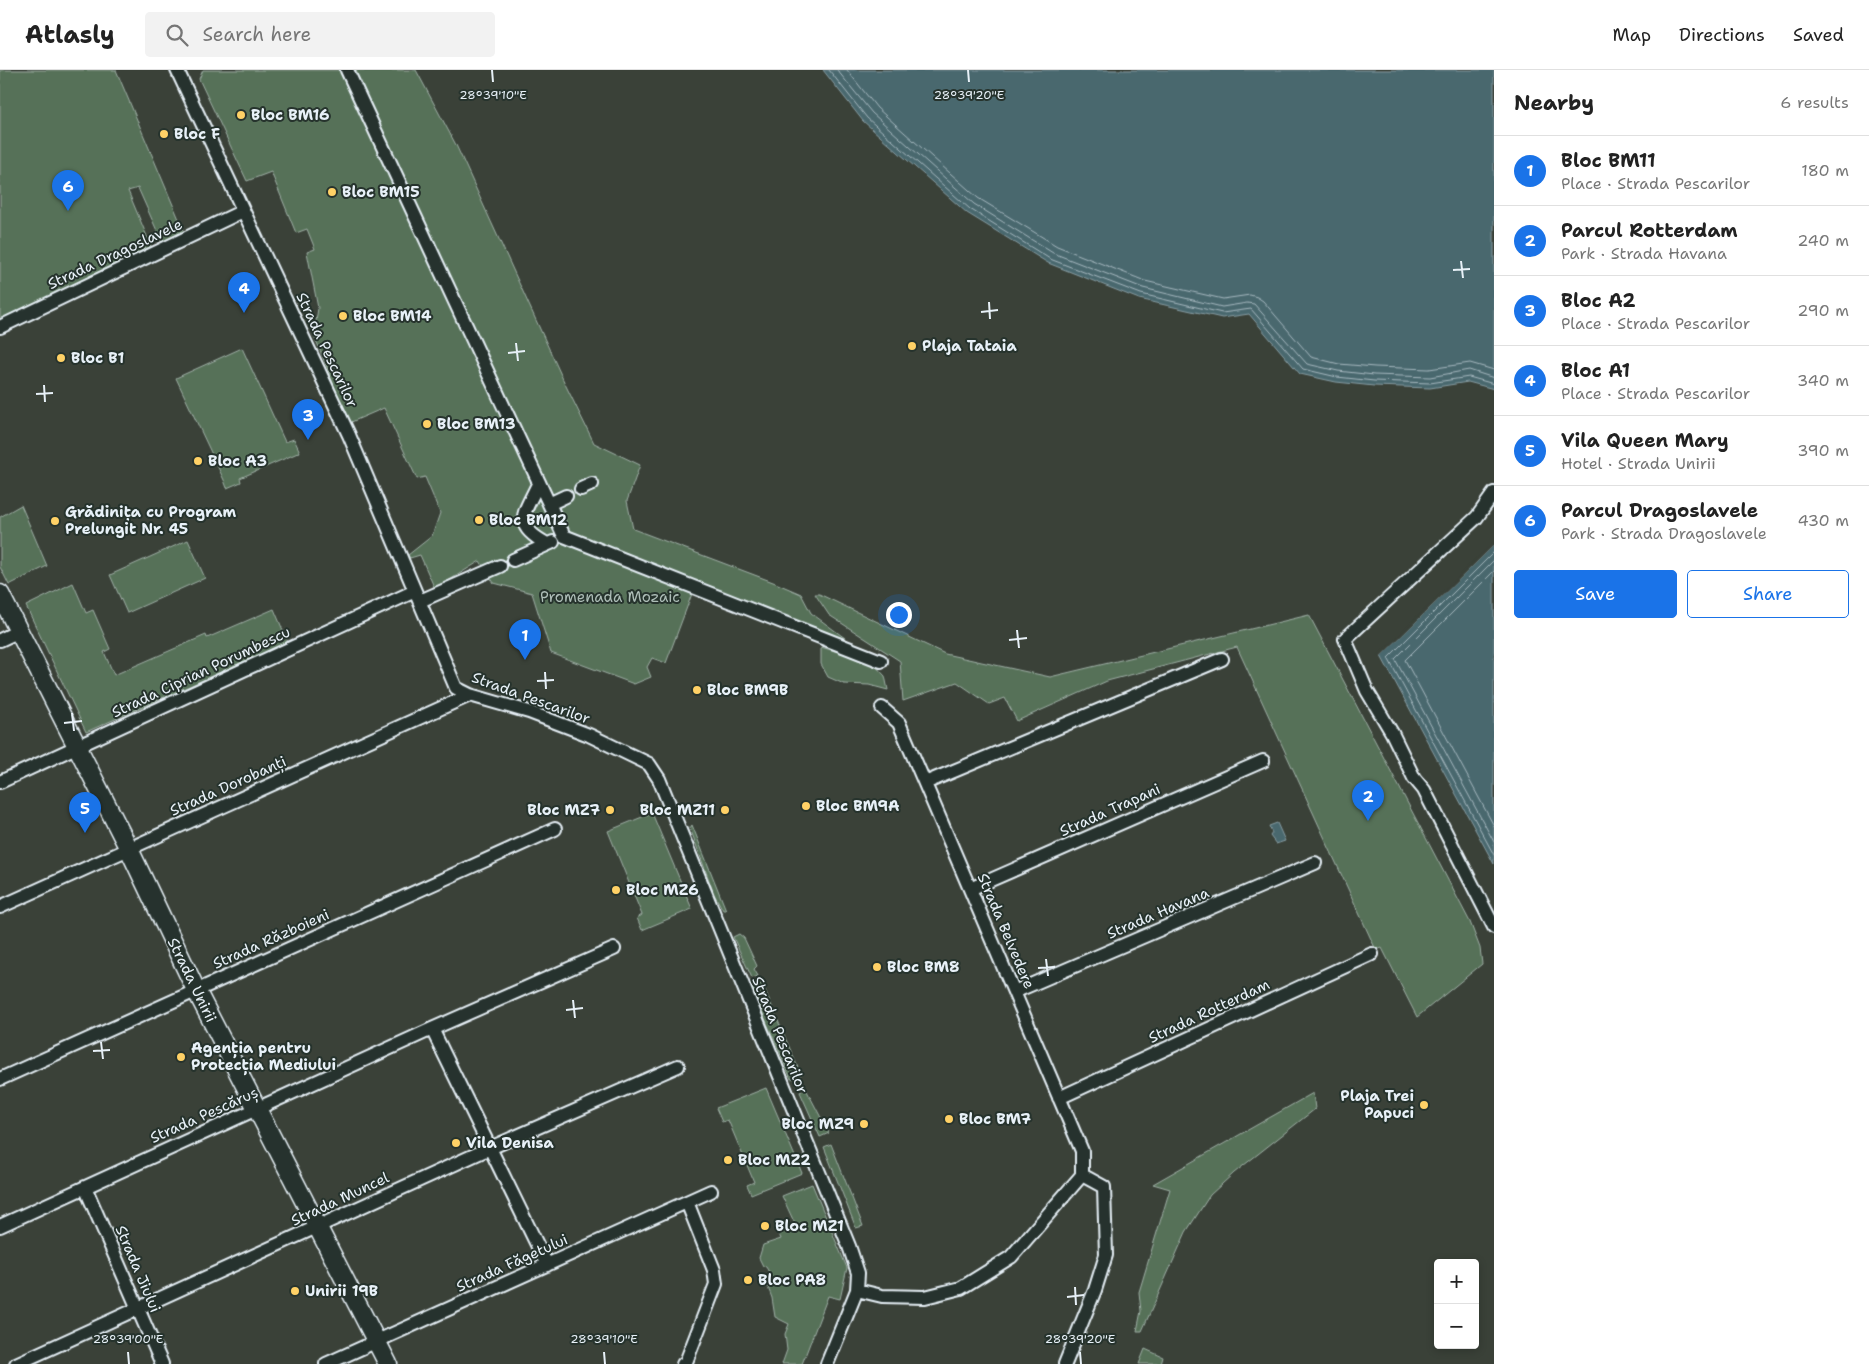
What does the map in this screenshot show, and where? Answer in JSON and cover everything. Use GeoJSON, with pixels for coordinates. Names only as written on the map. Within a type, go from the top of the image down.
{"type":"FeatureCollection","features":[{"type":"Feature","properties":{"kind":"street","name":"Strada Pescarilor"},"geometry":{"type":"LineString","coordinates":[[177,70],[349,435],[456,688],[470,695],[529,712],[589,735],[649,764],[659,780],[858,1273],[857,1290],[827,1364]]}},
{"type":"Feature","properties":{"kind":"street"},"geometry":{"type":"LineString","coordinates":[[348,70],[564,536],[881,661]]}},
{"type":"Feature","properties":{"kind":"street","name":"Strada Dragoslavele"},"geometry":{"type":"LineString","coordinates":[[0,327],[243,211]]}},
{"type":"Feature","properties":{"kind":"street"},"geometry":{"type":"LineString","coordinates":[[539,482],[525,508],[523,522],[526,530],[532,536],[548,544]]}},
{"type":"Feature","properties":{"kind":"street"},"geometry":{"type":"LineString","coordinates":[[1494,493],[1476,517],[1345,639],[1367,691],[1392,734],[1414,778],[1424,790],[1494,927]]}},
{"type":"Feature","properties":{"kind":"street"},"geometry":{"type":"LineString","coordinates":[[549,504],[566,496]]}},
{"type":"Feature","properties":{"kind":"street"},"geometry":{"type":"LineString","coordinates":[[513,560],[564,536]]}},
{"type":"Feature","properties":{"kind":"street","name":"Strada Ciprian Porumbescu"},"geometry":{"type":"LineString","coordinates":[[0,782],[418,596],[500,566]]}},
{"type":"Feature","properties":{"kind":"street","name":"Strada Unirii"},"geometry":{"type":"LineString","coordinates":[[0,594],[129,849],[196,990],[388,1364]]}},
{"type":"Feature","properties":{"kind":"street"},"geometry":{"type":"LineString","coordinates":[[0,640],[19,631]]}},
{"type":"Feature","properties":{"kind":"street"},"geometry":{"type":"LineString","coordinates":[[925,783],[1222,659]]}},
{"type":"Feature","properties":{"kind":"street","name":"Strada Dorobanți"},"geometry":{"type":"LineString","coordinates":[[0,907],[470,695]]}},
{"type":"Feature","properties":{"kind":"street","name":"Strada Belvedere"},"geometry":{"type":"LineString","coordinates":[[882,708],[899,723],[925,783],[1082,1151],[1082,1175]]}},
{"type":"Feature","properties":{"kind":"street","name":"Strada Trapani"},"geometry":{"type":"LineString","coordinates":[[970,889],[1263,761]]}},
{"type":"Feature","properties":{"kind":"street","name":"Strada Războieni"},"geometry":{"type":"LineString","coordinates":[[0,1079],[555,828]]}},
{"type":"Feature","properties":{"kind":"street","name":"Strada Havana"},"geometry":{"type":"LineString","coordinates":[[1014,992],[1315,863]]}},
{"type":"Feature","properties":{"kind":"street","name":"Strada Pescăruș"},"geometry":{"type":"LineString","coordinates":[[0,1226],[432,1029],[614,949]]}},
{"type":"Feature","properties":{"kind":"street","name":"Strada Rotterdam"},"geometry":{"type":"LineString","coordinates":[[1059,1098],[1372,954]]}},
{"type":"Feature","properties":{"kind":"street"},"geometry":{"type":"LineString","coordinates":[[432,1029],[547,1265]]}},
{"type":"Feature","properties":{"kind":"street","name":"Strada Muncel"},"geometry":{"type":"LineString","coordinates":[[16,1364],[490,1148],[678,1066]]}},
{"type":"Feature","properties":{"kind":"street"},"geometry":{"type":"LineString","coordinates":[[857,1290],[882,1296],[925,1297],[961,1288],[1011,1257],[1082,1175],[1104,1187],[1106,1255],[1095,1290],[1065,1364]]}},
{"type":"Feature","properties":{"kind":"street","name":"Strada Jiului"},"geometry":{"type":"LineString","coordinates":[[85,1187],[162,1364]]}},
{"type":"Feature","properties":{"kind":"street","name":"Strada Făgetului"},"geometry":{"type":"LineString","coordinates":[[326,1364],[710,1191]]}},
{"type":"Feature","properties":{"kind":"street"},"geometry":{"type":"LineString","coordinates":[[683,1364],[686,1362],[716,1284],[714,1270],[687,1202]]}},
{"type":"Feature","properties":{"kind":"green space"},"geometry":{"type":"Polygon","coordinates":[[[0,70],[116,70],[184,231],[162,242],[138,188],[128,191],[151,246],[0,320],[0,70]]]}},
{"type":"Feature","properties":{"kind":"green space","name":"Promenada Mozaic"},"geometry":{"type":"Polygon","coordinates":[[[203,70],[416,70],[456,145],[594,443],[640,465],[627,501],[633,529],[801,594],[811,613],[853,644],[696,583],[666,663],[652,658],[647,667],[651,677],[634,684],[551,653],[532,593],[494,583],[480,561],[435,589],[420,555],[410,558],[408,555],[432,536],[440,513],[425,477],[417,479],[384,408],[349,423],[314,335],[318,308],[307,252],[315,249],[307,229],[296,233],[271,172],[247,181],[199,79],[203,70]]]}},
{"type":"Feature","properties":{"kind":"green space"},"geometry":{"type":"Polygon","coordinates":[[[242,348],[285,442],[294,439],[300,452],[240,478],[241,482],[227,488],[176,378],[242,348]]]}},
{"type":"Feature","properties":{"kind":"green space"},"geometry":{"type":"Polygon","coordinates":[[[21,505],[47,566],[9,585],[0,567],[0,517],[21,505]]]}},
{"type":"Feature","properties":{"kind":"green space"},"geometry":{"type":"Polygon","coordinates":[[[188,540],[205,578],[127,613],[110,575],[188,540]]]}},
{"type":"Feature","properties":{"kind":"green space"},"geometry":{"type":"Polygon","coordinates":[[[73,583],[86,613],[93,610],[110,649],[104,652],[114,675],[206,635],[207,638],[274,609],[288,642],[86,732],[26,606],[73,583]]]}},
{"type":"Feature","properties":{"kind":"green space"},"geometry":{"type":"Polygon","coordinates":[[[815,594],[819,594],[945,654],[1050,677],[1309,615],[1470,922],[1480,948],[1482,964],[1417,1017],[1382,948],[1376,950],[1237,647],[1107,681],[1017,721],[1005,698],[989,704],[957,682],[903,701],[900,661],[829,615],[815,594]]]}},
{"type":"Feature","properties":{"kind":"green space"},"geometry":{"type":"Polygon","coordinates":[[[821,647],[872,662],[885,676],[888,690],[869,685],[844,684],[828,677],[821,664],[821,647]]]}},
{"type":"Feature","properties":{"kind":"green space"},"geometry":{"type":"Polygon","coordinates":[[[652,813],[692,909],[642,930],[637,918],[642,915],[608,831],[652,813]]]}},
{"type":"Feature","properties":{"kind":"green space"},"geometry":{"type":"Polygon","coordinates":[[[692,825],[726,910],[723,910],[714,894],[690,828],[692,825]]]}},
{"type":"Feature","properties":{"kind":"green space"},"geometry":{"type":"Polygon","coordinates":[[[739,934],[744,938],[757,966],[754,969],[758,976],[752,978],[733,937],[739,934]]]}},
{"type":"Feature","properties":{"kind":"green space"},"geometry":{"type":"Polygon","coordinates":[[[762,983],[801,1075],[791,1079],[752,988],[762,983]]]}},
{"type":"Feature","properties":{"kind":"green space"},"geometry":{"type":"Polygon","coordinates":[[[766,1088],[802,1173],[751,1194],[747,1185],[754,1182],[728,1120],[722,1122],[716,1108],[766,1088]]]}},
{"type":"Feature","properties":{"kind":"green space"},"geometry":{"type":"Polygon","coordinates":[[[806,1089],[829,1133],[820,1137],[800,1092],[806,1089]]]}},
{"type":"Feature","properties":{"kind":"green space"},"geometry":{"type":"Polygon","coordinates":[[[1313,1093],[1315,1109],[1234,1173],[1210,1195],[1186,1232],[1142,1331],[1137,1331],[1141,1311],[1139,1292],[1170,1189],[1153,1184],[1313,1093]]]}},
{"type":"Feature","properties":{"kind":"green space"},"geometry":{"type":"Polygon","coordinates":[[[831,1144],[863,1226],[856,1228],[824,1147],[831,1144]]]}},
{"type":"Feature","properties":{"kind":"green space"},"geometry":{"type":"Polygon","coordinates":[[[812,1184],[847,1268],[840,1299],[828,1296],[802,1364],[782,1364],[787,1350],[785,1334],[789,1324],[775,1317],[772,1298],[766,1282],[770,1274],[759,1258],[763,1245],[781,1239],[778,1232],[795,1224],[782,1196],[812,1184]]]}},
{"type":"Feature","properties":{"kind":"green space"},"geometry":{"type":"Polygon","coordinates":[[[1145,1349],[1163,1357],[1161,1364],[1139,1364],[1145,1349]]]}},
{"type":"Feature","properties":{"kind":"water"},"geometry":{"type":"Polygon","coordinates":[[[823,70],[1494,70],[1494,389],[1468,382],[1430,388],[1374,386],[1336,382],[1300,374],[1249,314],[1222,318],[1139,299],[1048,263],[967,213],[863,121],[823,70]]]}},
{"type":"Feature","properties":{"kind":"water"},"geometry":{"type":"Polygon","coordinates":[[[1494,545],[1494,864],[1381,656],[1494,545]]]}},
{"type":"Feature","properties":{"kind":"water"},"geometry":{"type":"Polygon","coordinates":[[[1277,823],[1285,841],[1276,844],[1270,836],[1272,833],[1269,826],[1277,823]]]}},
{"type":"Feature","properties":{"kind":"pier"},"geometry":{"type":"Polygon","coordinates":[[[1494,542],[1494,545],[1381,656],[1378,656],[1494,542]]]}},
{"type":"Feature","properties":{"kind":"place","name":"Bloc BM16"},"geometry":{"type":"Point","coordinates":[241,115]}},
{"type":"Feature","properties":{"kind":"place","name":"Bloc F"},"geometry":{"type":"Point","coordinates":[164,134]}},
{"type":"Feature","properties":{"kind":"place","name":"Bloc BM15"},"geometry":{"type":"Point","coordinates":[332,192]}},
{"type":"Feature","properties":{"kind":"place","name":"Parcul Dragoslavele"},"geometry":{"type":"Point","coordinates":[68,211]}},
{"type":"Feature","properties":{"kind":"place","name":"Bloc A1"},"geometry":{"type":"Point","coordinates":[244,313]}},
{"type":"Feature","properties":{"kind":"place","name":"Bloc BM14"},"geometry":{"type":"Point","coordinates":[343,316]}},
{"type":"Feature","properties":{"kind":"place","name":"Plaja Tataia"},"geometry":{"type":"Point","coordinates":[912,346]}},
{"type":"Feature","properties":{"kind":"place","name":"Bloc B1"},"geometry":{"type":"Point","coordinates":[61,358]}},
{"type":"Feature","properties":{"kind":"place","name":"Bloc BM13"},"geometry":{"type":"Point","coordinates":[427,424]}},
{"type":"Feature","properties":{"kind":"place","name":"Bloc A2"},"geometry":{"type":"Point","coordinates":[308,440]}},
{"type":"Feature","properties":{"kind":"place","name":"Bloc A3"},"geometry":{"type":"Point","coordinates":[198,461]}},
{"type":"Feature","properties":{"kind":"place","name":"Bloc BM12"},"geometry":{"type":"Point","coordinates":[479,520]}},
{"type":"Feature","properties":{"kind":"place","name":"Grădinița cu Program Prelungit Nr. 45"},"geometry":{"type":"Point","coordinates":[55,521]}},
{"type":"Feature","properties":{"kind":"place","name":"Bloc BM11"},"geometry":{"type":"Point","coordinates":[525,660]}},
{"type":"Feature","properties":{"kind":"place","name":"Bloc BM9B"},"geometry":{"type":"Point","coordinates":[697,690]}},
{"type":"Feature","properties":{"kind":"place","name":"Bloc BM9A"},"geometry":{"type":"Point","coordinates":[806,806]}},
{"type":"Feature","properties":{"kind":"place","name":"Bloc MZ7"},"geometry":{"type":"Point","coordinates":[610,810]}},
{"type":"Feature","properties":{"kind":"place","name":"Bloc MZ11"},"geometry":{"type":"Point","coordinates":[725,810]}},
{"type":"Feature","properties":{"kind":"place","name":"Parcul Rotterdam"},"geometry":{"type":"Point","coordinates":[1368,821]}},
{"type":"Feature","properties":{"kind":"place","name":"Vila Queen Mary"},"geometry":{"type":"Point","coordinates":[85,833]}},
{"type":"Feature","properties":{"kind":"place","name":"Bloc MZ6"},"geometry":{"type":"Point","coordinates":[616,890]}},
{"type":"Feature","properties":{"kind":"place","name":"Bloc BM8"},"geometry":{"type":"Point","coordinates":[877,967]}},
{"type":"Feature","properties":{"kind":"place","name":"Agenția pentru Protecția Mediului"},"geometry":{"type":"Point","coordinates":[181,1057]}},
{"type":"Feature","properties":{"kind":"place","name":"Plaja Trei Papuci"},"geometry":{"type":"Point","coordinates":[1424,1105]}},
{"type":"Feature","properties":{"kind":"place","name":"Bloc BM7"},"geometry":{"type":"Point","coordinates":[949,1119]}},
{"type":"Feature","properties":{"kind":"place","name":"Bloc MZ9"},"geometry":{"type":"Point","coordinates":[864,1124]}},
{"type":"Feature","properties":{"kind":"place","name":"Vila Denisa"},"geometry":{"type":"Point","coordinates":[456,1143]}},
{"type":"Feature","properties":{"kind":"place","name":"Bloc MZ2"},"geometry":{"type":"Point","coordinates":[728,1160]}},
{"type":"Feature","properties":{"kind":"place","name":"Bloc MZ1"},"geometry":{"type":"Point","coordinates":[765,1226]}},
{"type":"Feature","properties":{"kind":"place","name":"Bloc PA8"},"geometry":{"type":"Point","coordinates":[748,1280]}},
{"type":"Feature","properties":{"kind":"place","name":"Unirii 19B"},"geometry":{"type":"Point","coordinates":[295,1291]}}]}
